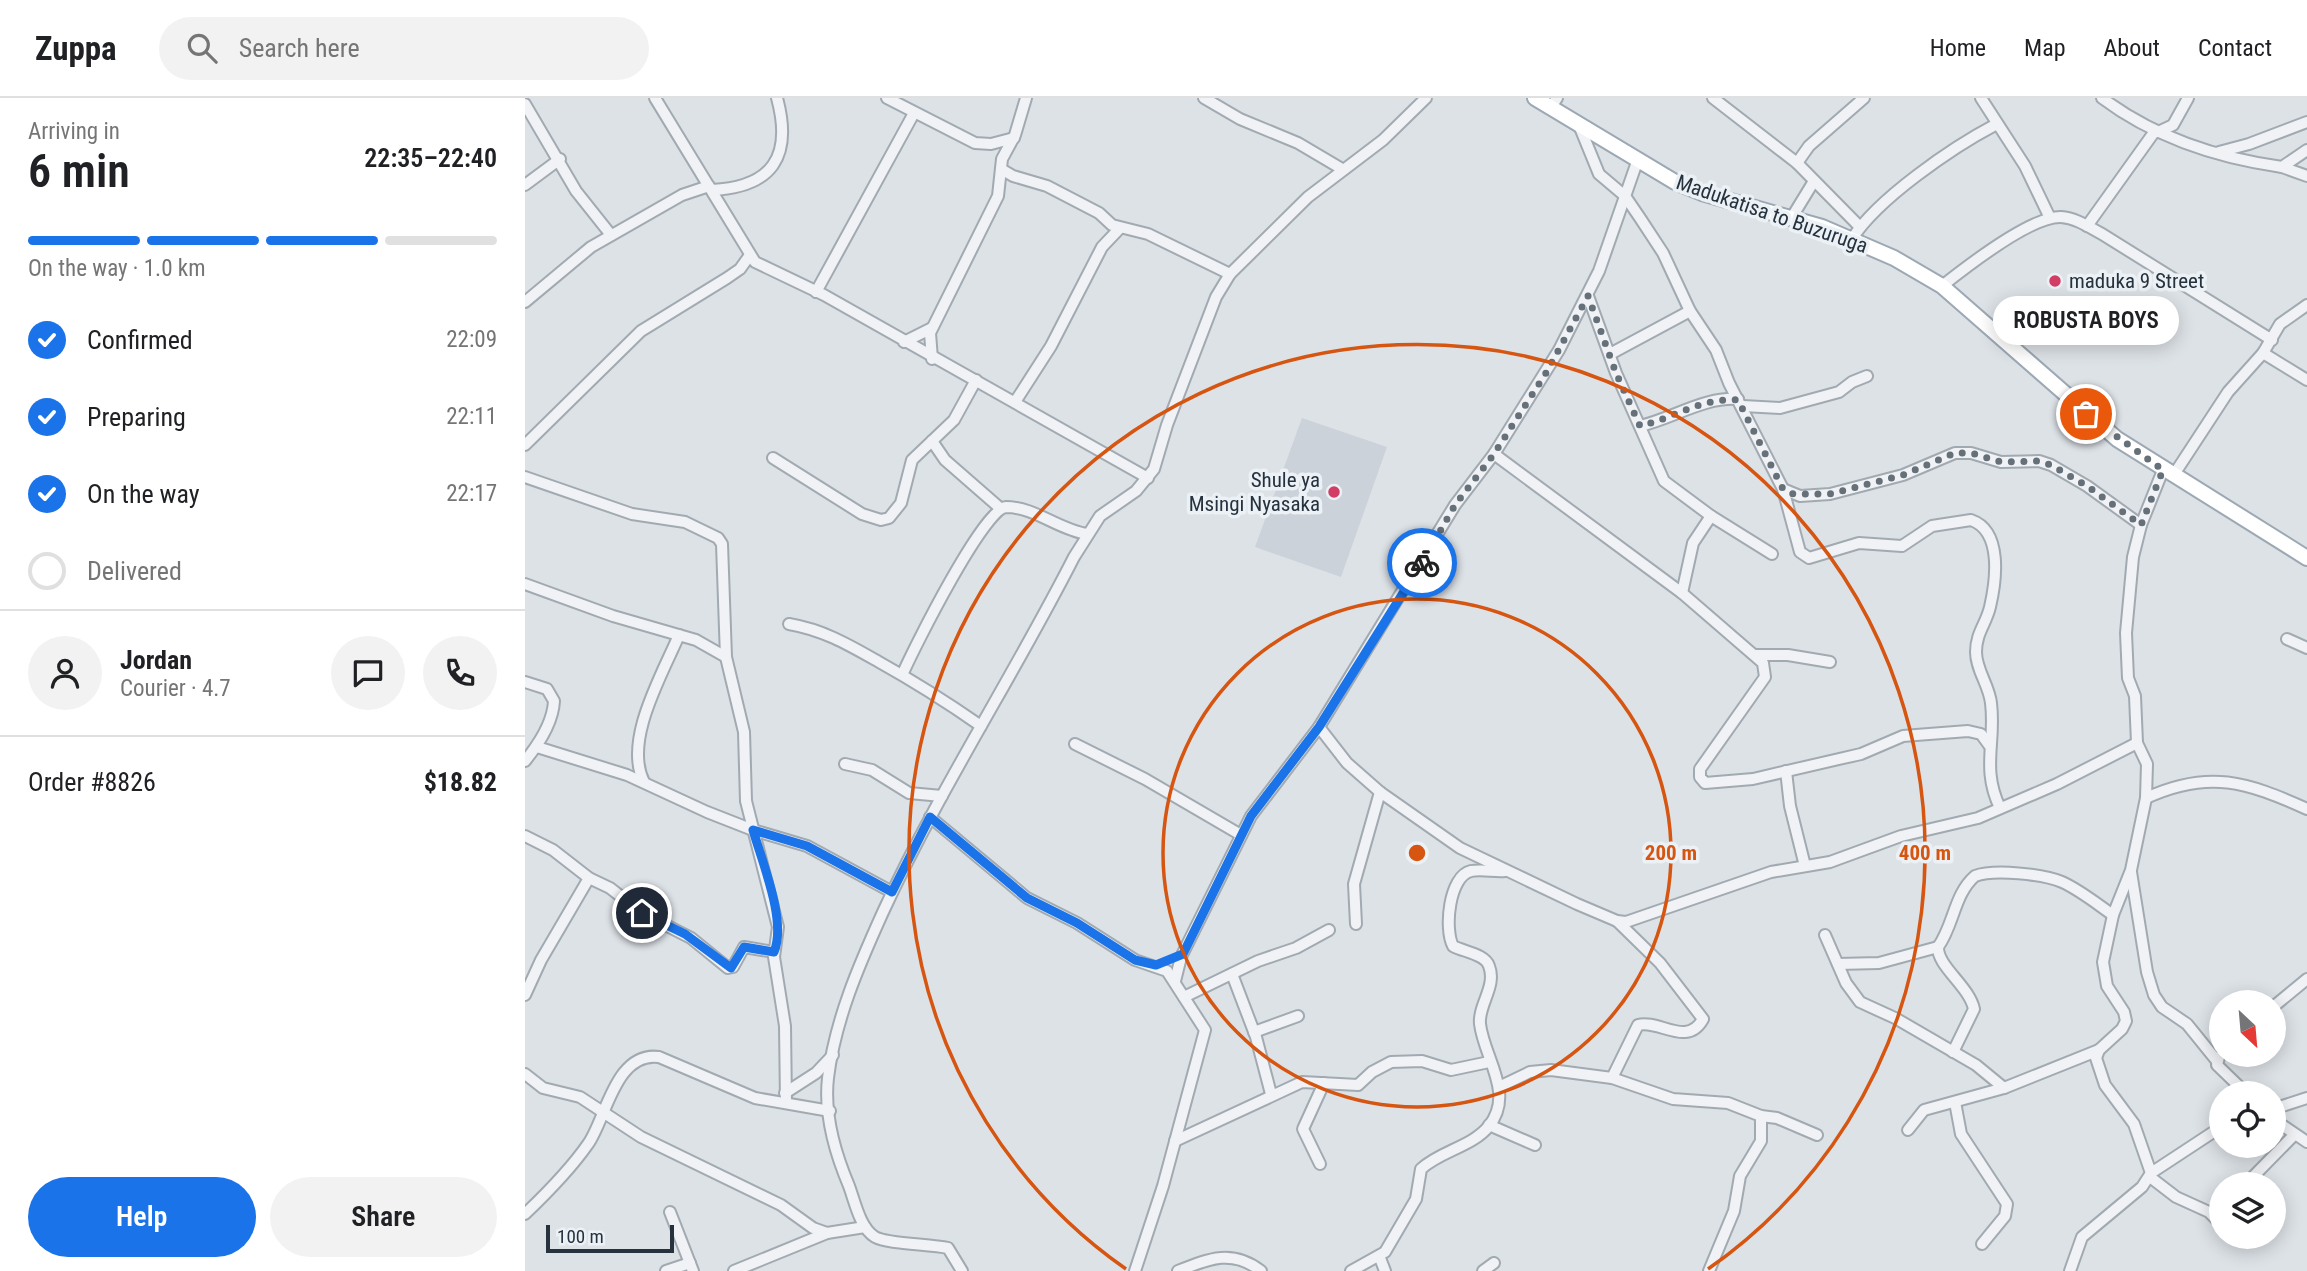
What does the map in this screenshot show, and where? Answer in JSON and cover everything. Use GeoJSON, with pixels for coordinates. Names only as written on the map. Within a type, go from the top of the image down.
{"type":"FeatureCollection","features":[{"type":"Feature","properties":{"kind":"main road","name":"Madukatisa to Buzuruga"},"geometry":{"type":"LineString","coordinates":[[1535,98],[1554,103],[1579,125],[1637,162],[1702,193],[1856,233],[1943,286],[2007,340],[2086,414],[2168,473],[2307,558]]}},
{"type":"Feature","properties":{"kind":"street"},"geometry":{"type":"LineString","coordinates":[[655,98],[755,262],[816,292],[932,359],[977,380],[1147,478]]}},
{"type":"Feature","properties":{"kind":"street"},"geometry":{"type":"LineString","coordinates":[[525,302],[591,247],[682,195],[710,188],[737,188],[772,170],[779,156],[782,128],[777,98]]}},
{"type":"Feature","properties":{"kind":"street"},"geometry":{"type":"LineString","coordinates":[[887,98],[982,145],[1013,176],[1048,186],[1121,228],[1174,245],[1230,274]]}},
{"type":"Feature","properties":{"kind":"street"},"geometry":{"type":"LineString","coordinates":[[932,359],[932,328],[983,231],[998,196],[1001,166],[1014,138],[1026,98]]}},
{"type":"Feature","properties":{"kind":"street"},"geometry":{"type":"LineString","coordinates":[[1204,98],[1240,119],[1298,143],[1342,169]]}},
{"type":"Feature","properties":{"kind":"street"},"geometry":{"type":"LineString","coordinates":[[963,1271],[948,1248],[920,1242],[883,1241],[865,1227],[831,1129],[828,1080],[855,978],[892,892],[930,817],[1087,534],[1100,516],[1131,495],[1157,463],[1167,425],[1216,297],[1230,274],[1308,197],[1383,140],[1426,98]]}},
{"type":"Feature","properties":{"kind":"street"},"geometry":{"type":"LineString","coordinates":[[1713,98],[1797,163],[1856,233],[1905,187],[1963,143],[1995,124]]}},
{"type":"Feature","properties":{"kind":"street"},"geometry":{"type":"LineString","coordinates":[[1797,163],[1809,146],[1864,98]]}},
{"type":"Feature","properties":{"kind":"street"},"geometry":{"type":"LineString","coordinates":[[1981,98],[1995,124],[2025,166],[2050,218]]}},
{"type":"Feature","properties":{"kind":"street"},"geometry":{"type":"LineString","coordinates":[[2102,98],[2156,132],[2216,152],[2307,176]]}},
{"type":"Feature","properties":{"kind":"street"},"geometry":{"type":"LineString","coordinates":[[2087,226],[2156,132],[2173,125],[2188,98]]}},
{"type":"Feature","properties":{"kind":"street"},"geometry":{"type":"LineString","coordinates":[[525,104],[560,159],[576,191],[611,234]]}},
{"type":"Feature","properties":{"kind":"street"},"geometry":{"type":"LineString","coordinates":[[816,292],[914,113]]}},
{"type":"Feature","properties":{"kind":"street"},"geometry":{"type":"LineString","coordinates":[[2216,152],[2249,144],[2307,122]]}},
{"type":"Feature","properties":{"kind":"street"},"geometry":{"type":"LineString","coordinates":[[1579,125],[1599,174],[1625,196],[1663,253],[1690,311],[1710,339],[1783,489],[1796,548],[1809,558],[1859,543],[1902,546],[1932,526],[1946,521],[1971,520],[1986,531],[1994,553],[1992,593],[1989,609],[1977,632],[1976,656],[1991,704],[1989,781],[2000,808]]}},
{"type":"Feature","properties":{"kind":"street"},"geometry":{"type":"LineString","coordinates":[[982,145],[1014,138]]}},
{"type":"Feature","properties":{"kind":"street"},"geometry":{"type":"LineString","coordinates":[[2281,167],[2307,150]]}},
{"type":"Feature","properties":{"kind":"street"},"geometry":{"type":"LineString","coordinates":[[525,185],[560,159]]}},
{"type":"Feature","properties":{"kind":"street"},"geometry":{"type":"LineString","coordinates":[[1175,981],[1183,954],[1251,816],[1319,727],[1455,505],[1494,454],[1559,350],[1588,296],[1637,162]]}},
{"type":"Feature","properties":{"kind":"street"},"geometry":{"type":"LineString","coordinates":[[1792,218],[1814,181]]}},
{"type":"Feature","properties":{"kind":"street"},"geometry":{"type":"LineString","coordinates":[[1943,286],[2002,243],[2050,218],[2069,219],[2087,226],[2271,340]]}},
{"type":"Feature","properties":{"kind":"street"},"geometry":{"type":"LineString","coordinates":[[1015,402],[1051,346],[1102,247],[1121,228]]}},
{"type":"Feature","properties":{"kind":"street"},"geometry":{"type":"LineString","coordinates":[[527,439],[641,331],[727,278],[740,269],[750,256]]}},
{"type":"Feature","properties":{"kind":"street"},"geometry":{"type":"LineString","coordinates":[[1588,296],[1664,481],[1711,516],[1772,554]]}},
{"type":"Feature","properties":{"kind":"street"},"geometry":{"type":"LineString","coordinates":[[1908,1130],[1924,1110],[2004,1088],[2099,1050],[2117,1035],[2126,1021],[2104,976],[2105,945],[2113,915],[2131,870],[2146,799],[2147,764],[2137,743],[2135,696],[2128,678],[2126,653],[2133,557],[2141,525],[2168,473],[2228,392],[2263,352],[2280,324],[2307,305]]}},
{"type":"Feature","properties":{"kind":"street"},"geometry":{"type":"LineString","coordinates":[[1610,354],[1690,311]]}},
{"type":"Feature","properties":{"kind":"street"},"geometry":{"type":"LineString","coordinates":[[904,342],[932,328]]}},
{"type":"Feature","properties":{"kind":"street"},"geometry":{"type":"LineString","coordinates":[[2263,352],[2307,380]]}},
{"type":"Feature","properties":{"kind":"street"},"geometry":{"type":"LineString","coordinates":[[1640,426],[1680,415],[1710,400],[1741,403],[1765,410],[1780,408],[1839,392],[1852,382],[1867,376]]}},
{"type":"Feature","properties":{"kind":"street"},"geometry":{"type":"LineString","coordinates":[[773,458],[863,514],[881,520],[889,518],[901,503],[912,460],[954,420],[977,380]]}},
{"type":"Feature","properties":{"kind":"street"},"geometry":{"type":"LineString","coordinates":[[932,441],[945,460],[1000,508],[1028,511],[1059,527],[1087,534]]}},
{"type":"Feature","properties":{"kind":"street"},"geometry":{"type":"LineString","coordinates":[[1783,489],[1800,496],[1830,494],[1903,475],[1955,453],[1971,453],[2001,462],[2039,461],[2051,465],[2087,486],[2141,525]]}},
{"type":"Feature","properties":{"kind":"street"},"geometry":{"type":"LineString","coordinates":[[1494,454],[1682,593],[1763,663],[1765,677],[1700,769],[1700,777],[1705,783],[1720,784],[1861,754],[1903,736],[1968,731],[1980,734],[1989,745]]}},
{"type":"Feature","properties":{"kind":"street"},"geometry":{"type":"LineString","coordinates":[[525,477],[632,514],[685,522],[718,538],[723,550],[726,657],[744,732],[746,801],[776,914],[778,937],[774,952],[786,1040],[785,1098]]}},
{"type":"Feature","properties":{"kind":"street"},"geometry":{"type":"LineString","coordinates":[[903,673],[977,535],[1000,508]]}},
{"type":"Feature","properties":{"kind":"street"},"geometry":{"type":"LineString","coordinates":[[1682,593],[1693,543],[1711,516]]}},
{"type":"Feature","properties":{"kind":"street"},"geometry":{"type":"LineString","coordinates":[[525,584],[613,616],[697,639],[726,657]]}},
{"type":"Feature","properties":{"kind":"street"},"geometry":{"type":"LineString","coordinates":[[789,624],[831,634],[903,673],[981,726]]}},
{"type":"Feature","properties":{"kind":"street"},"geometry":{"type":"LineString","coordinates":[[643,782],[636,761],[643,720],[679,635]]}},
{"type":"Feature","properties":{"kind":"street"},"geometry":{"type":"LineString","coordinates":[[2287,639],[2307,648]]}},
{"type":"Feature","properties":{"kind":"street"},"geometry":{"type":"LineString","coordinates":[[1755,655],[1788,655],[1829,662]]}},
{"type":"Feature","properties":{"kind":"street"},"geometry":{"type":"LineString","coordinates":[[525,682],[547,688],[554,701],[550,720],[537,747],[525,761]]}},
{"type":"Feature","properties":{"kind":"street"},"geometry":{"type":"LineString","coordinates":[[1319,727],[1347,763],[1380,792],[1459,848],[1617,921],[1660,963],[1703,1019],[1699,1025],[1682,1032],[1646,1024],[1638,1025],[1612,1078]]}},
{"type":"Feature","properties":{"kind":"street"},"geometry":{"type":"LineString","coordinates":[[1617,921],[1646,916],[1716,889],[1830,862],[1901,836],[1979,818],[2057,785],[2137,743]]}},
{"type":"Feature","properties":{"kind":"street"},"geometry":{"type":"LineString","coordinates":[[1075,744],[1155,785],[1241,835]]}},
{"type":"Feature","properties":{"kind":"street"},"geometry":{"type":"LineString","coordinates":[[537,747],[643,782],[753,830],[807,846],[892,892]]}},
{"type":"Feature","properties":{"kind":"street"},"geometry":{"type":"LineString","coordinates":[[845,764],[872,770],[909,793],[941,796]]}},
{"type":"Feature","properties":{"kind":"street"},"geometry":{"type":"LineString","coordinates":[[1786,771],[1790,806],[1805,866]]}},
{"type":"Feature","properties":{"kind":"street"},"geometry":{"type":"LineString","coordinates":[[2146,799],[2182,783],[2223,781],[2271,792],[2307,809]]}},
{"type":"Feature","properties":{"kind":"street"},"geometry":{"type":"LineString","coordinates":[[1356,923],[1354,884],[1380,792]]}},
{"type":"Feature","properties":{"kind":"street"},"geometry":{"type":"LineString","coordinates":[[930,817],[1027,898],[1077,923],[1135,960],[1167,971],[1200,1020],[1204,1039],[1135,1271]]}},
{"type":"Feature","properties":{"kind":"street"},"geometry":{"type":"LineString","coordinates":[[525,836],[553,850],[642,913],[691,937],[729,968],[733,967],[744,947],[774,952]]}},
{"type":"Feature","properties":{"kind":"street"},"geometry":{"type":"LineString","coordinates":[[1459,848],[1471,871]]}},
{"type":"Feature","properties":{"kind":"street"},"geometry":{"type":"LineString","coordinates":[[2131,870],[2147,972],[2154,995],[2162,1007],[2187,1024],[2209,1047]]}},
{"type":"Feature","properties":{"kind":"street"},"geometry":{"type":"LineString","coordinates":[[1471,871],[1507,871]]}},
{"type":"Feature","properties":{"kind":"street"},"geometry":{"type":"LineString","coordinates":[[1351,1271],[1380,1258],[1416,1199],[1421,1169],[1489,1125],[1501,1086],[1489,1062],[1480,1015],[1489,989],[1490,968],[1484,959],[1453,946],[1449,936],[1453,894],[1471,871]]}},
{"type":"Feature","properties":{"kind":"street"},"geometry":{"type":"LineString","coordinates":[[1953,1052],[1974,1009],[1969,993],[1940,957],[1938,947],[1951,925],[1961,894],[1970,880],[1984,872],[2063,883],[2113,915]]}},
{"type":"Feature","properties":{"kind":"street"},"geometry":{"type":"LineString","coordinates":[[525,995],[541,960],[589,878]]}},
{"type":"Feature","properties":{"kind":"street"},"geometry":{"type":"LineString","coordinates":[[1184,997],[1273,955],[1296,948],[1329,930]]}},
{"type":"Feature","properties":{"kind":"street"},"geometry":{"type":"LineString","coordinates":[[1825,935],[1850,990],[1860,1002],[1953,1052],[2004,1088]]}},
{"type":"Feature","properties":{"kind":"street"},"geometry":{"type":"LineString","coordinates":[[1837,964],[1879,963],[1938,947]]}},
{"type":"Feature","properties":{"kind":"street"},"geometry":{"type":"LineString","coordinates":[[1156,965],[1183,954]]}},
{"type":"Feature","properties":{"kind":"street"},"geometry":{"type":"LineString","coordinates":[[1233,974],[1254,1032],[1271,1094]]}},
{"type":"Feature","properties":{"kind":"street"},"geometry":{"type":"LineString","coordinates":[[2286,996],[2307,979]]}},
{"type":"Feature","properties":{"kind":"street"},"geometry":{"type":"LineString","coordinates":[[1254,1032],[1298,1016]]}},
{"type":"Feature","properties":{"kind":"street"},"geometry":{"type":"LineString","coordinates":[[2099,1050],[2098,1069],[2112,1097],[2134,1124],[2151,1175],[2176,1197],[2209,1212]]}},
{"type":"Feature","properties":{"kind":"street"},"geometry":{"type":"LineString","coordinates":[[785,1098],[833,1055]]}},
{"type":"Feature","properties":{"kind":"street"},"geometry":{"type":"LineString","coordinates":[[525,1214],[575,1162],[598,1128],[610,1094],[628,1069],[649,1057],[659,1057],[755,1098],[785,1098],[830,1111]]}},
{"type":"Feature","properties":{"kind":"street"},"geometry":{"type":"LineString","coordinates":[[1175,1141],[1271,1094],[1302,1082],[1358,1085],[1382,1066],[1405,1060],[1422,1061],[1451,1070],[1489,1062]]}},
{"type":"Feature","properties":{"kind":"street"},"geometry":{"type":"LineString","coordinates":[[2219,1068],[2232,1081]]}},
{"type":"Feature","properties":{"kind":"street"},"geometry":{"type":"LineString","coordinates":[[1501,1086],[1538,1070],[1612,1078],[1652,1094],[1689,1101],[1714,1100],[1761,1116],[1777,1118],[1817,1135]]}},
{"type":"Feature","properties":{"kind":"street"},"geometry":{"type":"LineString","coordinates":[[525,1074],[543,1088],[580,1097],[641,1137],[781,1205],[813,1228],[827,1233]]}},
{"type":"Feature","properties":{"kind":"street"},"geometry":{"type":"LineString","coordinates":[[1320,1164],[1303,1129],[1314,1110],[1324,1083]]}},
{"type":"Feature","properties":{"kind":"street"},"geometry":{"type":"LineString","coordinates":[[2286,1105],[2307,1098]]}},
{"type":"Feature","properties":{"kind":"street"},"geometry":{"type":"LineString","coordinates":[[1955,1102],[1961,1134],[2007,1203],[2004,1216],[1982,1244]]}},
{"type":"Feature","properties":{"kind":"street"},"geometry":{"type":"LineString","coordinates":[[1709,1271],[1734,1211],[1740,1176],[1761,1141],[1761,1116]]}},
{"type":"Feature","properties":{"kind":"street"},"geometry":{"type":"LineString","coordinates":[[1489,1125],[1535,1145]]}},
{"type":"Feature","properties":{"kind":"street"},"geometry":{"type":"LineString","coordinates":[[2286,1129],[2307,1142]]}},
{"type":"Feature","properties":{"kind":"street"},"geometry":{"type":"LineString","coordinates":[[2070,1271],[2083,1237],[2151,1175],[2209,1135]]}},
{"type":"Feature","properties":{"kind":"street"},"geometry":{"type":"LineString","coordinates":[[2258,1172],[2294,1135]]}},
{"type":"Feature","properties":{"kind":"street"},"geometry":{"type":"LineString","coordinates":[[666,1271],[691,1267],[670,1212]]}},
{"type":"Feature","properties":{"kind":"street"},"geometry":{"type":"LineString","coordinates":[[734,1271],[827,1233],[865,1227]]}},
{"type":"Feature","properties":{"kind":"street"},"geometry":{"type":"LineString","coordinates":[[1178,1271],[1233,1256],[1244,1259],[1261,1271]]}},
{"type":"Feature","properties":{"kind":"street"},"geometry":{"type":"LineString","coordinates":[[1380,1258],[1385,1271]]}},
{"type":"Feature","properties":{"kind":"street"},"geometry":{"type":"LineString","coordinates":[[1483,1271],[1494,1263]]}},
{"type":"Feature","properties":{"kind":"shaded area"},"geometry":{"type":"Polygon","coordinates":[[[1302,418],[1387,447],[1341,577],[1255,547],[1302,418]]]}},
{"type":"Feature","properties":{"kind":"way so far"},"geometry":{"type":"LineString","coordinates":[[1422,563],[1455,505],[1494,454],[1546,373],[1588,296],[1616,373],[1640,426],[1680,415],[1710,400],[1738,400],[1783,489],[1800,496],[1846,490],[1903,475],[1955,453],[1971,453],[2001,462],[2039,461],[2051,465],[2087,486],[2141,525],[2163,470],[2086,414]]}},
{"type":"Feature","properties":{"kind":"place","name":"maduka 9 Street"},"geometry":{"type":"Point","coordinates":[2055,281]}},
{"type":"Feature","properties":{"kind":"place","name":"ROBUSTA BOYS"},"geometry":{"type":"Point","coordinates":[2086,414]}},
{"type":"Feature","properties":{"kind":"place","name":"Shule ya Msingi Nyasaka"},"geometry":{"type":"Point","coordinates":[1334,492]}},
{"type":"Feature","properties":{"kind":"route"},"geometry":{"type":"LineString","coordinates":[[642,913],[685,934],[731,968],[744,947],[774,952],[778,937],[776,914],[753,830],[781,836],[807,846],[892,892],[930,817],[1027,898],[1077,923],[1118,951],[1135,960],[1156,965],[1183,954],[1251,816],[1319,727],[1422,563]]}}]}
